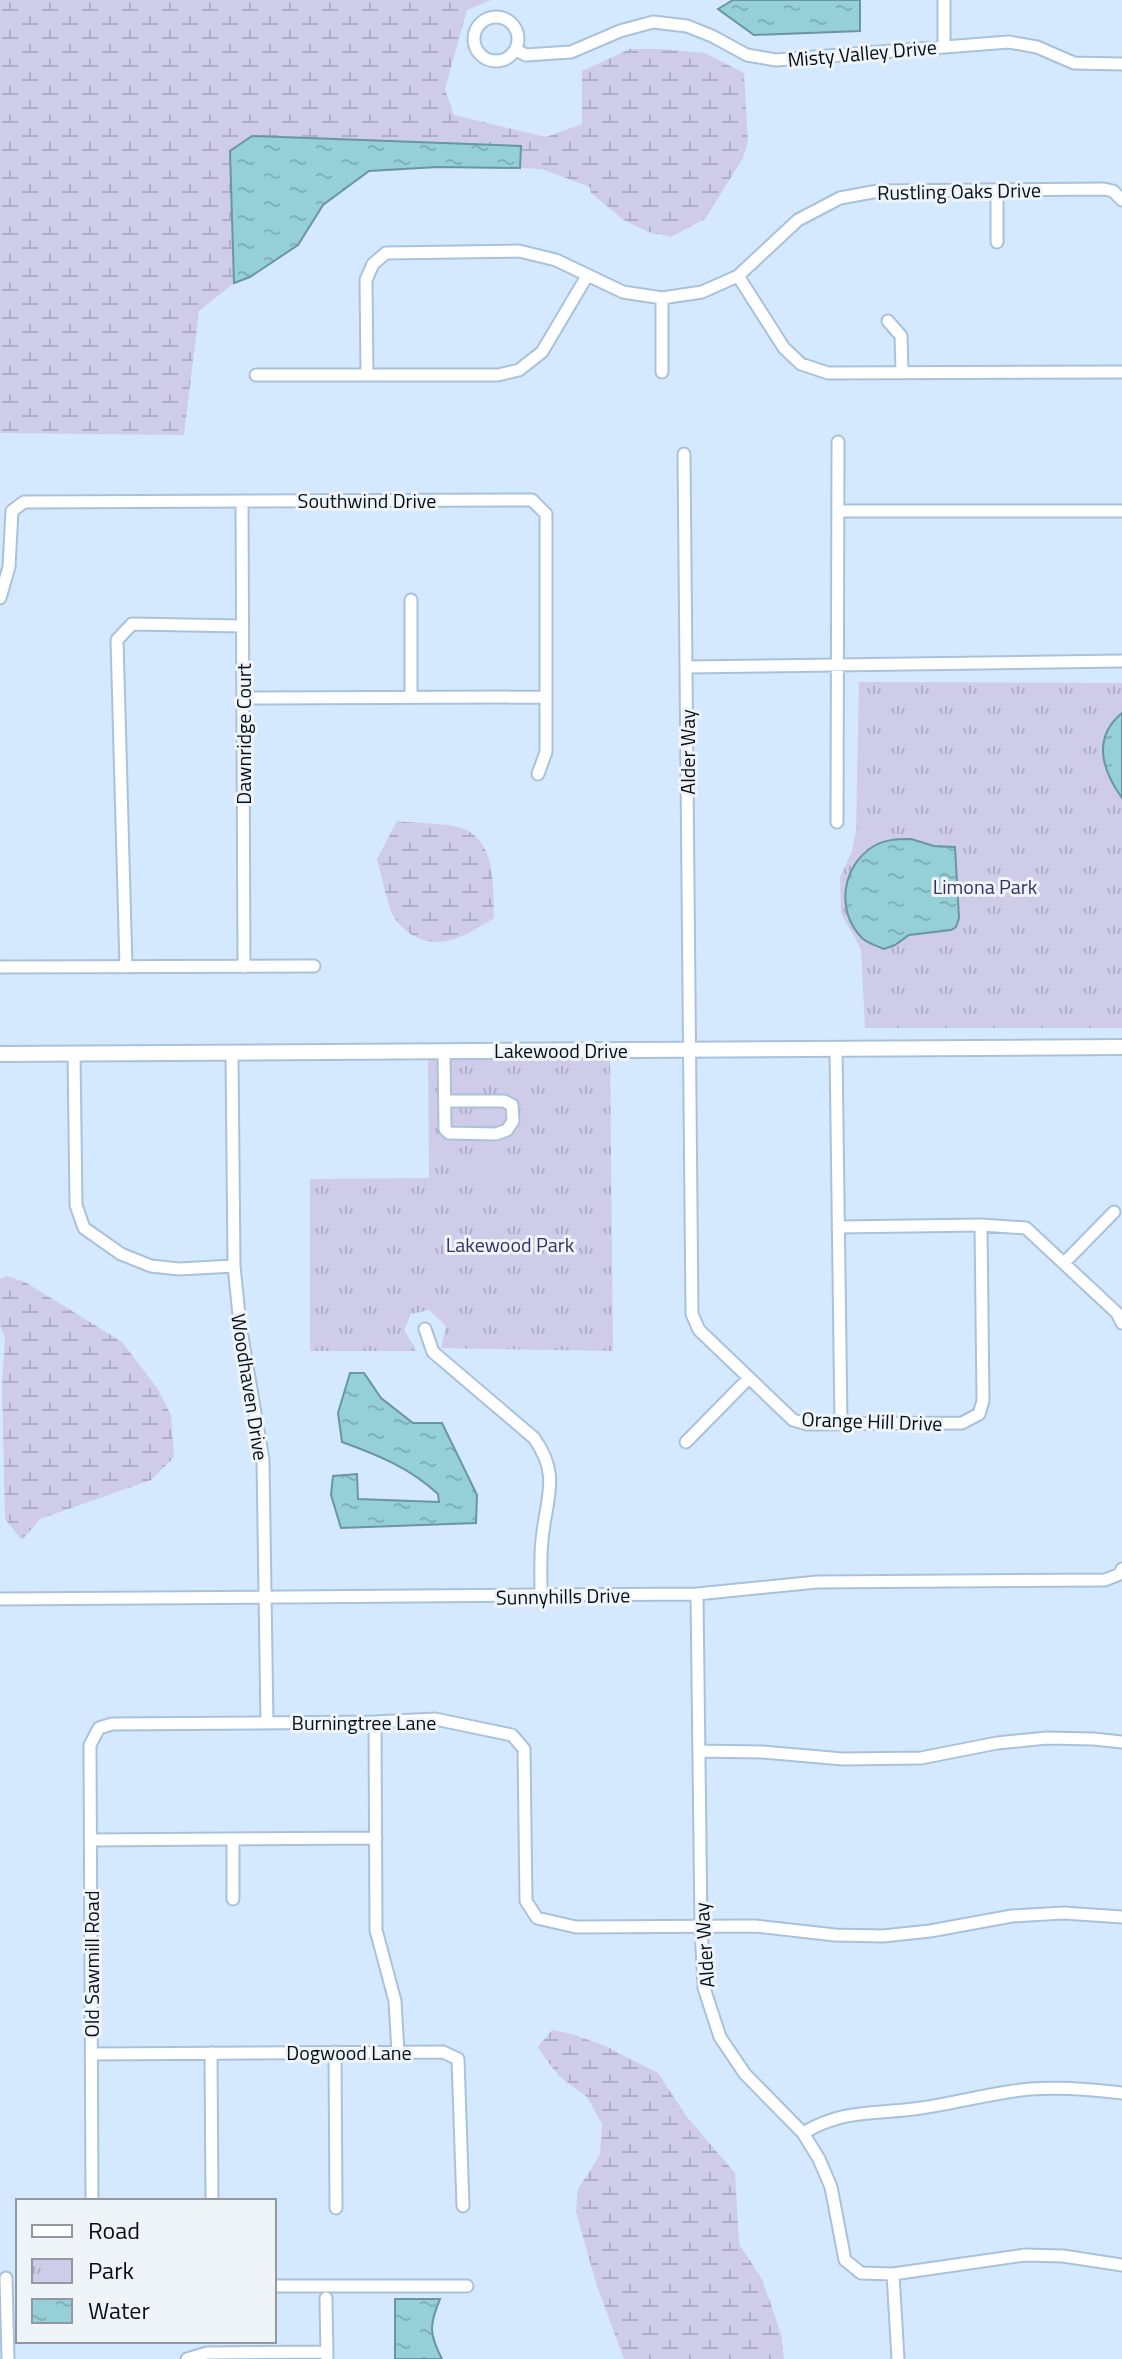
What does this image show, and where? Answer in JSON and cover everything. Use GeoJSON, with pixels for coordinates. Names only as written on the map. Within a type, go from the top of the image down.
{"type":"FeatureCollection","features":[{"type":"Feature","properties":{"kind":"street"},"geometry":{"type":"LineString","coordinates":[[944,0],[944,46]]}},
{"type":"Feature","properties":{"kind":"street","name":"Misty Valley Drive"},"geometry":{"type":"LineString","coordinates":[[491,17],[506,19],[516,29],[516,50],[505,60],[490,61],[478,52],[475,31],[491,17]]}},
{"type":"Feature","properties":{"kind":"street","name":"Misty Valley Drive"},"geometry":{"type":"LineString","coordinates":[[516,50],[526,55],[571,52],[620,31],[653,22],[687,26],[747,55],[776,60],[1009,42],[1037,47],[1074,63],[1122,64]]}},
{"type":"Feature","properties":{"kind":"street","name":"Rustling Oaks Drive"},"geometry":{"type":"LineString","coordinates":[[367,375],[366,280],[373,264],[386,253],[519,251],[556,260],[623,292],[662,298],[702,292],[738,276],[798,220],[840,198],[878,191],[1104,189],[1113,191],[1122,200]]}},
{"type":"Feature","properties":{"kind":"street"},"geometry":{"type":"LineString","coordinates":[[997,191],[997,242]]}},
{"type":"Feature","properties":{"kind":"street"},"geometry":{"type":"LineString","coordinates":[[256,375],[498,375],[519,370],[542,352],[587,276]]}},
{"type":"Feature","properties":{"kind":"street"},"geometry":{"type":"LineString","coordinates":[[738,276],[784,348],[801,364],[828,373],[1122,372]]}},
{"type":"Feature","properties":{"kind":"street"},"geometry":{"type":"LineString","coordinates":[[662,298],[662,372]]}},
{"type":"Feature","properties":{"kind":"street"},"geometry":{"type":"LineString","coordinates":[[888,321],[901,336],[902,373]]}},
{"type":"Feature","properties":{"kind":"street"},"geometry":{"type":"LineString","coordinates":[[837,822],[838,442]]}},
{"type":"Feature","properties":{"kind":"street","name":"Alder Way"},"geometry":{"type":"LineString","coordinates":[[684,454],[689,1049]]}},
{"type":"Feature","properties":{"kind":"street","name":"Southwind Drive"},"geometry":{"type":"LineString","coordinates":[[0,598],[9,567],[12,511],[24,502],[532,500],[546,514],[546,752],[538,774]]}},
{"type":"Feature","properties":{"kind":"street","name":"Dawnridge Court"},"geometry":{"type":"LineString","coordinates":[[242,501],[244,967]]}},
{"type":"Feature","properties":{"kind":"street"},"geometry":{"type":"LineString","coordinates":[[839,511],[1122,511]]}},
{"type":"Feature","properties":{"kind":"street"},"geometry":{"type":"LineString","coordinates":[[411,600],[411,697]]}},
{"type":"Feature","properties":{"kind":"street"},"geometry":{"type":"LineString","coordinates":[[126,967],[117,640],[132,624],[242,626]]}},
{"type":"Feature","properties":{"kind":"street"},"geometry":{"type":"LineString","coordinates":[[686,667],[1122,661]]}},
{"type":"Feature","properties":{"kind":"street"},"geometry":{"type":"LineString","coordinates":[[243,698],[546,697]]}},
{"type":"Feature","properties":{"kind":"street"},"geometry":{"type":"LineString","coordinates":[[0,967],[314,966]]}},
{"type":"Feature","properties":{"kind":"street","name":"Lakewood Drive"},"geometry":{"type":"LineString","coordinates":[[0,1054],[1122,1047]]}},
{"type":"Feature","properties":{"kind":"street"},"geometry":{"type":"LineString","coordinates":[[836,1048],[841,1424]]}},
{"type":"Feature","properties":{"kind":"street","name":"Orange Hill Drive"},"geometry":{"type":"LineString","coordinates":[[689,1049],[692,1314],[699,1330],[793,1420],[807,1424],[962,1423],[979,1414],[983,1401],[981,1225]]}},
{"type":"Feature","properties":{"kind":"street"},"geometry":{"type":"LineString","coordinates":[[444,1051],[445,1129],[449,1133],[496,1134],[507,1130],[513,1121],[512,1105],[504,1101],[445,1101]]}},
{"type":"Feature","properties":{"kind":"street","name":"Woodhaven Drive"},"geometry":{"type":"LineString","coordinates":[[232,1052],[234,1266],[240,1325],[263,1460],[267,1723]]}},
{"type":"Feature","properties":{"kind":"street"},"geometry":{"type":"LineString","coordinates":[[74,1053],[76,1205],[84,1228],[121,1254],[151,1266],[179,1269],[234,1266]]}},
{"type":"Feature","properties":{"kind":"street"},"geometry":{"type":"LineString","coordinates":[[1065,1262],[1114,1212]]}},
{"type":"Feature","properties":{"kind":"street"},"geometry":{"type":"LineString","coordinates":[[838,1227],[981,1225],[1026,1228],[1117,1313],[1122,1323]]}},
{"type":"Feature","properties":{"kind":"street"},"geometry":{"type":"LineString","coordinates":[[425,1329],[433,1352],[534,1438],[546,1456],[551,1479],[542,1540],[541,1596]]}},
{"type":"Feature","properties":{"kind":"street"},"geometry":{"type":"LineString","coordinates":[[686,1442],[748,1379]]}},
{"type":"Feature","properties":{"kind":"street","name":"Sunnyhills Drive"},"geometry":{"type":"LineString","coordinates":[[0,1599],[697,1594],[817,1582],[1105,1580],[1120,1574],[1122,1569]]}},
{"type":"Feature","properties":{"kind":"street","name":"Alder Way"},"geometry":{"type":"LineString","coordinates":[[697,1594],[704,1988],[720,2037],[745,2074],[803,2133],[819,2159],[831,2187],[845,2260],[861,2273],[893,2274],[1025,2255],[1063,2256],[1122,2265]]}},
{"type":"Feature","properties":{"kind":"street","name":"Burningtree Lane"},"geometry":{"type":"LineString","coordinates":[[99,1728],[112,1724],[435,1719],[512,1735],[524,1749],[526,1901],[537,1918],[576,1927],[755,1926],[835,1935],[883,1936],[1012,1916],[1064,1913],[1122,1917]]}},
{"type":"Feature","properties":{"kind":"street"},"geometry":{"type":"LineString","coordinates":[[375,1722],[376,1930],[395,2001],[398,2052]]}},
{"type":"Feature","properties":{"kind":"street","name":"Old Sawmill Road"},"geometry":{"type":"LineString","coordinates":[[92,2199],[90,1745],[99,1728]]}},
{"type":"Feature","properties":{"kind":"street"},"geometry":{"type":"LineString","coordinates":[[699,1751],[762,1752],[843,1759],[921,1758],[997,1743],[1047,1738],[1122,1742]]}},
{"type":"Feature","properties":{"kind":"street"},"geometry":{"type":"LineString","coordinates":[[90,1840],[376,1838]]}},
{"type":"Feature","properties":{"kind":"street"},"geometry":{"type":"LineString","coordinates":[[233,1839],[233,1899]]}},
{"type":"Feature","properties":{"kind":"street"},"geometry":{"type":"LineString","coordinates":[[335,2052],[336,2208]]}},
{"type":"Feature","properties":{"kind":"street","name":"Dogwood Lane"},"geometry":{"type":"LineString","coordinates":[[92,2054],[443,2052],[458,2059],[463,2206]]}},
{"type":"Feature","properties":{"kind":"street"},"geometry":{"type":"LineString","coordinates":[[211,2053],[212,2199]]}},
{"type":"Feature","properties":{"kind":"street"},"geometry":{"type":"LineString","coordinates":[[803,2133],[823,2121],[845,2115],[920,2109],[1028,2089],[1080,2088],[1122,2093]]}},
{"type":"Feature","properties":{"kind":"street"},"geometry":{"type":"LineString","coordinates":[[893,2274],[898,2359]]}},
{"type":"Feature","properties":{"kind":"street"},"geometry":{"type":"LineString","coordinates":[[8,2278],[8,2359]]}},
{"type":"Feature","properties":{"kind":"street"},"geometry":{"type":"LineString","coordinates":[[276,2286],[467,2286]]}},
{"type":"Feature","properties":{"kind":"street"},"geometry":{"type":"LineString","coordinates":[[187,2359],[207,2353],[327,2356],[326,2298]]}},
{"type":"Feature","properties":{"kind":"green space"},"geometry":{"type":"Polygon","coordinates":[[[0,0],[491,0],[467,10],[445,89],[454,115],[546,137],[582,124],[582,71],[630,49],[705,53],[744,73],[748,142],[743,158],[705,219],[671,237],[648,232],[624,220],[591,193],[590,187],[542,169],[520,168],[521,146],[230,151],[234,283],[199,311],[184,435],[0,433],[0,0]]]}},
{"type":"Feature","properties":{"kind":"green space","name":"Limona Park"},"geometry":{"type":"Polygon","coordinates":[[[859,682],[1122,683],[1122,1028],[865,1028],[861,949],[841,913],[840,877],[852,851],[856,831],[859,682]]]}},
{"type":"Feature","properties":{"kind":"green space"},"geometry":{"type":"Polygon","coordinates":[[[397,821],[447,825],[475,836],[484,846],[489,859],[494,918],[456,938],[431,942],[407,931],[395,919],[377,859],[397,821]]]}},
{"type":"Feature","properties":{"kind":"green space","name":"Lakewood Park"},"geometry":{"type":"Polygon","coordinates":[[[428,1055],[610,1055],[613,1351],[441,1348],[446,1326],[429,1310],[411,1314],[404,1330],[417,1351],[310,1351],[310,1179],[429,1178],[428,1055]]]}},
{"type":"Feature","properties":{"kind":"green space"},"geometry":{"type":"Polygon","coordinates":[[[516,1158],[517,1182],[476,1182],[477,1160],[516,1158]]]}},
{"type":"Feature","properties":{"kind":"green space"},"geometry":{"type":"Polygon","coordinates":[[[7,1276],[25,1282],[122,1342],[157,1388],[171,1415],[174,1457],[151,1480],[40,1519],[22,1540],[5,1519],[2,1385],[5,1337],[0,1326],[0,1279],[7,1276]]]}},
{"type":"Feature","properties":{"kind":"green space"},"geometry":{"type":"Polygon","coordinates":[[[552,2030],[605,2046],[658,2073],[687,2117],[735,2173],[739,2244],[762,2279],[781,2334],[784,2359],[624,2359],[596,2283],[576,2212],[578,2189],[600,2155],[602,2124],[587,2097],[559,2076],[540,2051],[538,2047],[552,2030]]]}},
{"type":"Feature","properties":{"kind":"water"},"geometry":{"type":"Polygon","coordinates":[[[733,0],[860,0],[860,31],[754,35],[718,9],[733,0]]]}},
{"type":"Feature","properties":{"kind":"water"},"geometry":{"type":"Polygon","coordinates":[[[252,136],[521,146],[520,168],[438,167],[369,171],[323,205],[298,245],[250,277],[234,283],[230,151],[252,136]]]}},
{"type":"Feature","properties":{"kind":"water"},"geometry":{"type":"Polygon","coordinates":[[[1122,713],[1122,798],[1109,776],[1103,754],[1107,733],[1122,713]]]}},
{"type":"Feature","properties":{"kind":"water"},"geometry":{"type":"Polygon","coordinates":[[[897,839],[911,839],[934,846],[955,847],[959,918],[956,927],[951,930],[909,935],[884,949],[864,940],[853,927],[845,902],[849,876],[863,854],[874,846],[897,839]]]}},
{"type":"Feature","properties":{"kind":"water"},"geometry":{"type":"Polygon","coordinates":[[[350,1373],[364,1373],[381,1398],[413,1423],[442,1423],[477,1495],[476,1523],[341,1528],[331,1495],[333,1476],[357,1474],[358,1499],[439,1502],[438,1494],[405,1470],[342,1442],[338,1413],[350,1373]]]}},
{"type":"Feature","properties":{"kind":"water"},"geometry":{"type":"Polygon","coordinates":[[[395,2299],[440,2299],[432,2329],[442,2359],[395,2359],[395,2299]]]}}]}
